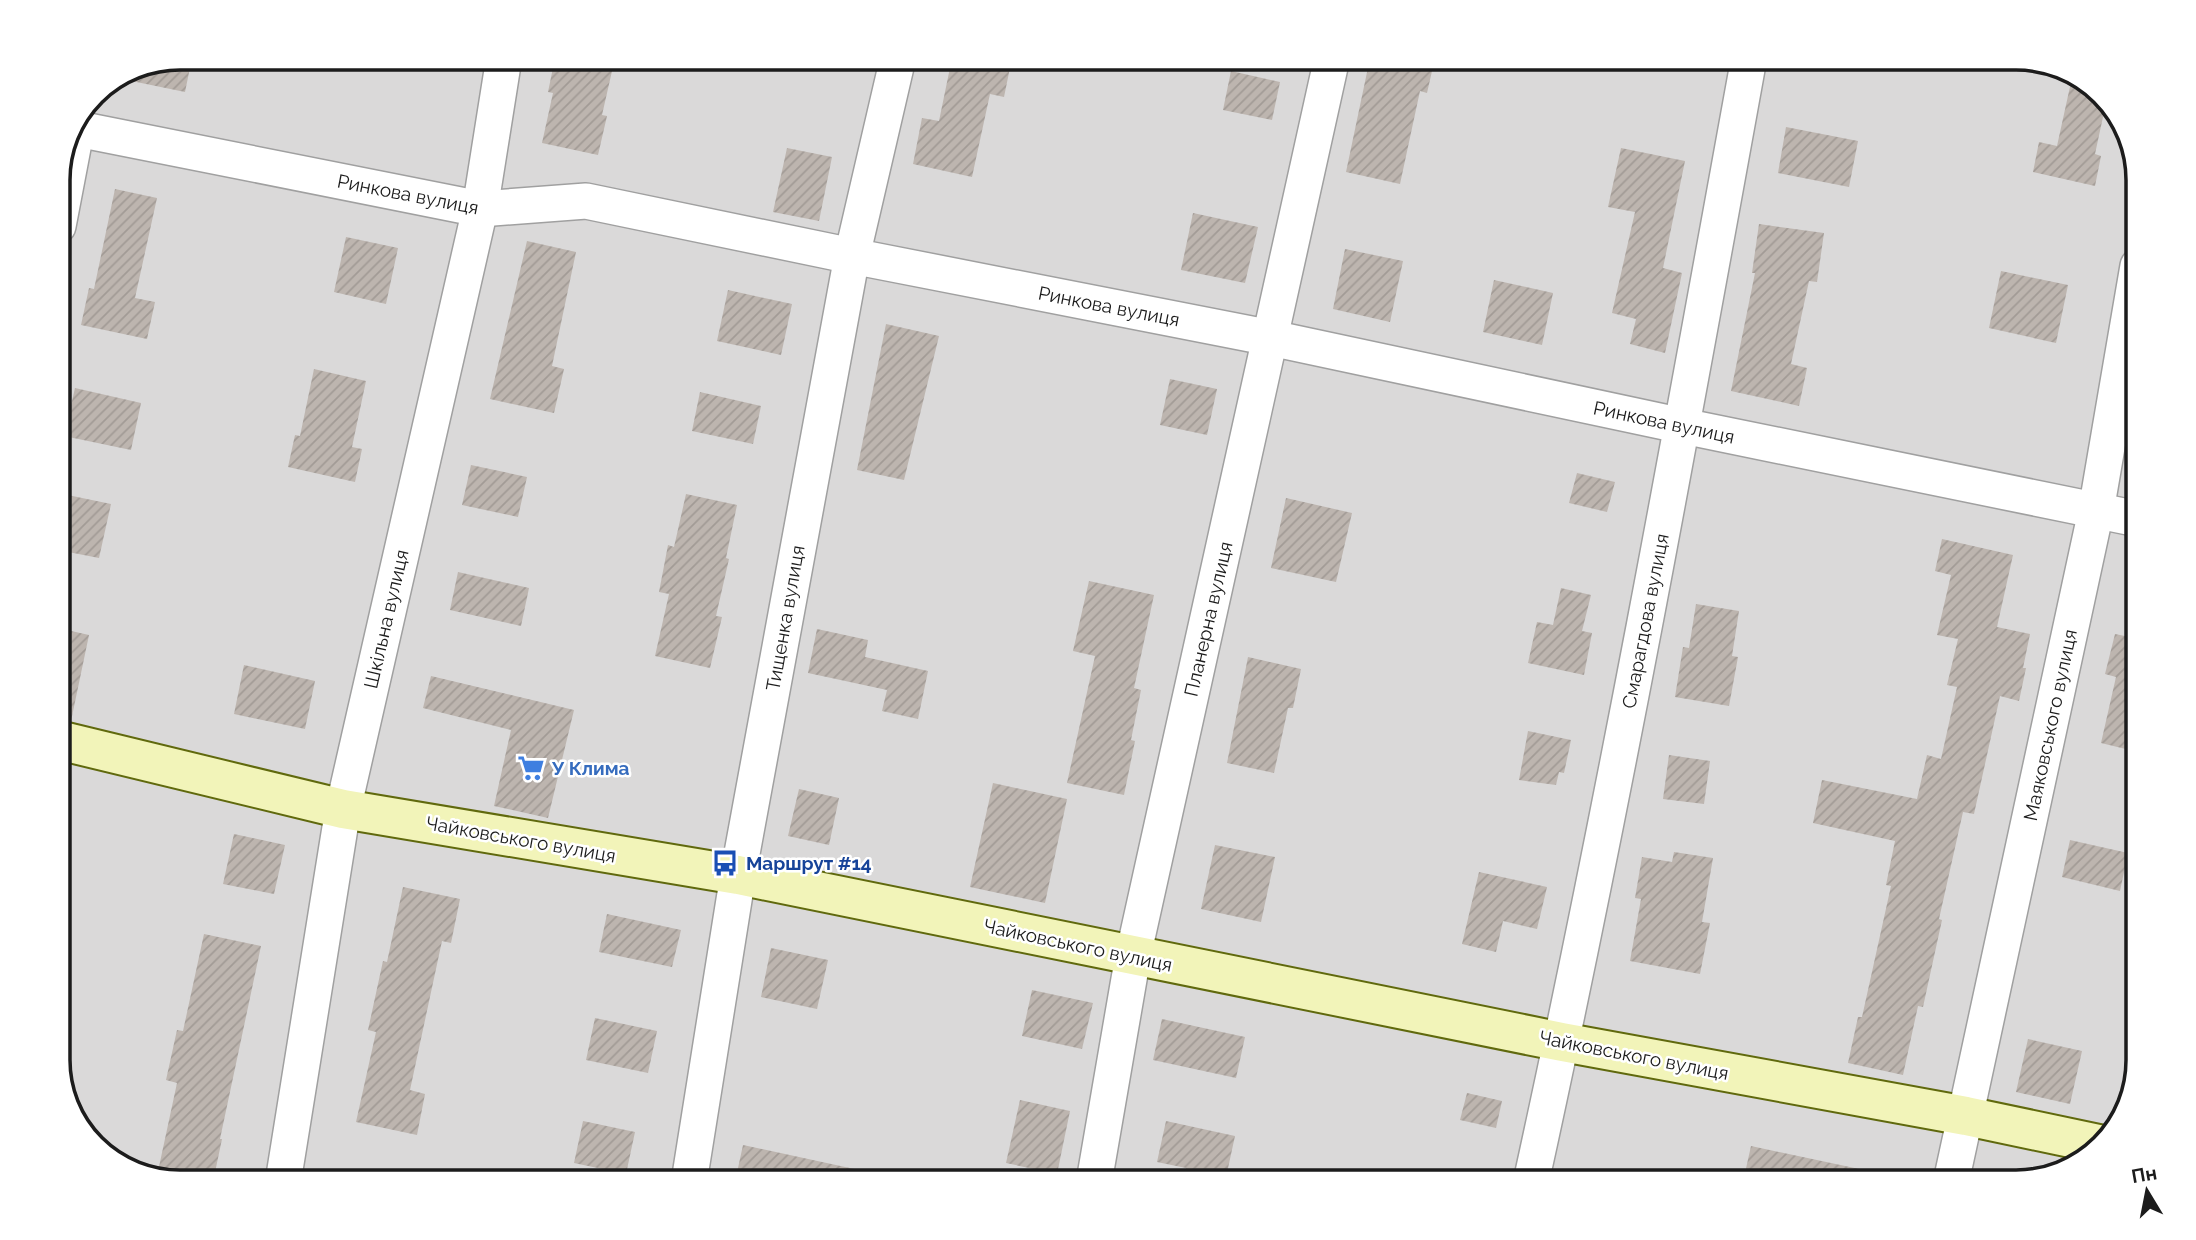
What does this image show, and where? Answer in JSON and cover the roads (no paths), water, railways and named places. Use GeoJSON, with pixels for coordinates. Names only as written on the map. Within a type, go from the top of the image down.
{"type":"FeatureCollection","features":[{"type":"Feature","properties":{"kind":"street","name":"Шкільна вулиця"},"geometry":{"type":"LineString","coordinates":[[285,1170],[343,809],[480,209],[502,70]]}},
{"type":"Feature","properties":{"kind":"street","name":"Тищенка вулиця"},"geometry":{"type":"LineString","coordinates":[[690,1170],[738,875],[852,256],[895,70]]}},
{"type":"Feature","properties":{"kind":"street","name":"Планерна вулиця"},"geometry":{"type":"LineString","coordinates":[[1096,1170],[1133,956],[1329,70]]}},
{"type":"Feature","properties":{"kind":"street","name":"Смарагдова вулиця"},"geometry":{"type":"LineString","coordinates":[[1534,1170],[1562,1042],[1683,426],[1747,70]]}},
{"type":"Feature","properties":{"kind":"street","name":"Ринкова вулиця"},"geometry":{"type":"LineString","coordinates":[[81,132],[480,209],[586,201],[1271,338],[2126,517]]}},
{"type":"Feature","properties":{"kind":"street","name":"Маяковського вулиця"},"geometry":{"type":"LineString","coordinates":[[1954,1170],[2096,511],[2126,336]]}},
{"type":"Feature","properties":{"kind":"street","name":"Чайковського вулиця"},"geometry":{"type":"LineString","coordinates":[[70,743],[343,809],[738,875],[1562,1042],[1966,1116],[2089,1142]]}},
{"type":"Feature","properties":{"kind":"place","name":"У Клима"},"geometry":{"type":"Point","coordinates":[531,768]}},
{"type":"Feature","properties":{"kind":"place","name":"Маршрут #14"},"geometry":{"type":"Point","coordinates":[725,863]}}]}
